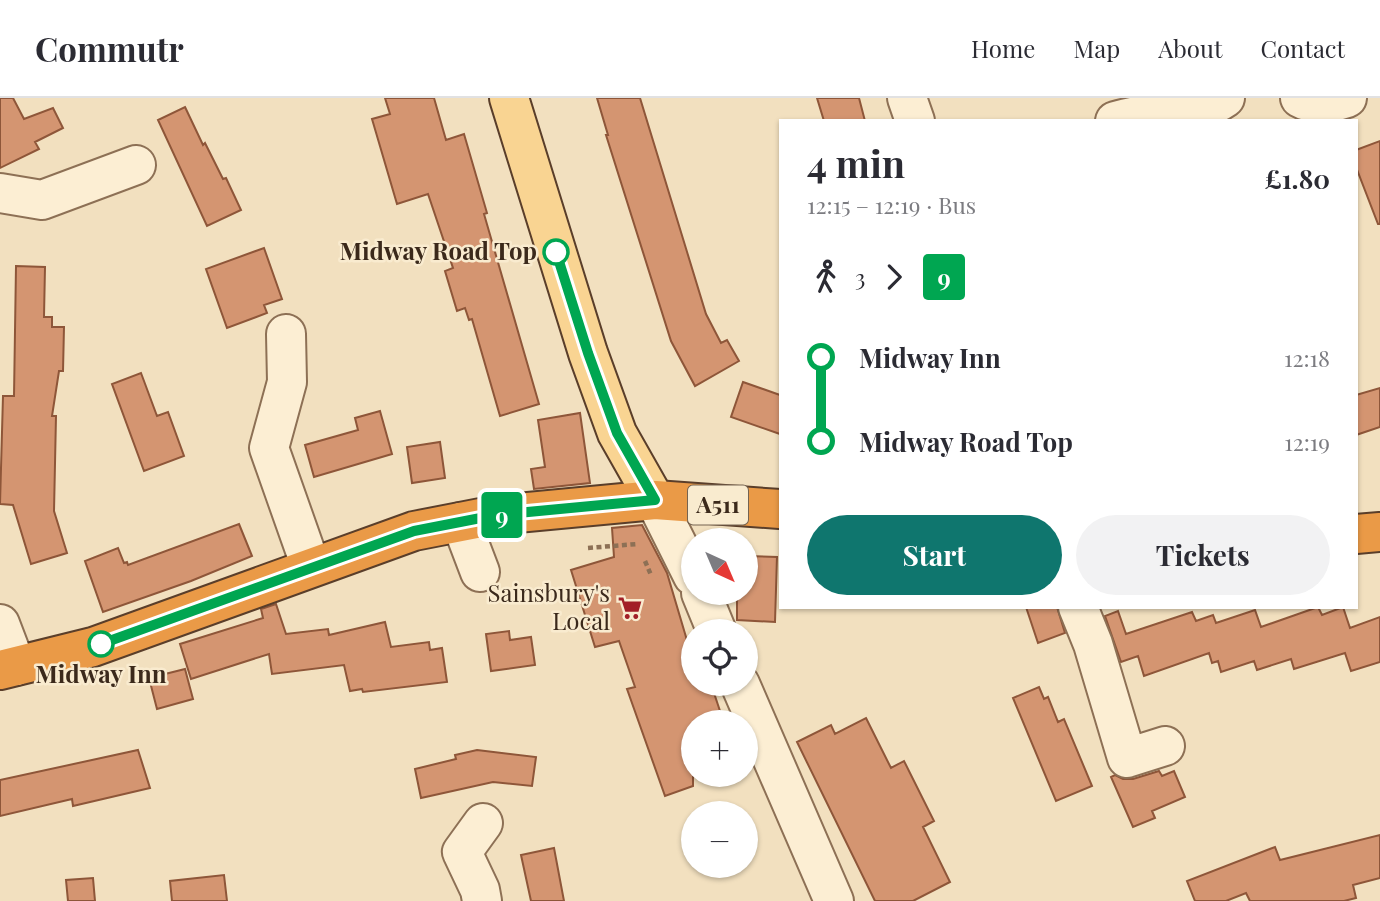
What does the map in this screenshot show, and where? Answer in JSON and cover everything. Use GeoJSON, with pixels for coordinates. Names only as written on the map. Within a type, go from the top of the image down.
{"type":"FeatureCollection","features":[{"type":"Feature","properties":{"kind":"highway","name":"A511"},"geometry":{"type":"LineString","coordinates":[[8,668],[93,647],[414,531],[496,515],[655,500],[779,509]]}},
{"type":"Feature","properties":{"kind":"highway"},"geometry":{"type":"LineString","coordinates":[[1358,534],[1380,532]]}},
{"type":"Feature","properties":{"kind":"main road"},"geometry":{"type":"LineString","coordinates":[[509,98],[604,399],[617,433],[655,500]]}},
{"type":"Feature","properties":{"kind":"street"},"geometry":{"type":"LineString","coordinates":[[906,98],[914,119]]}},
{"type":"Feature","properties":{"kind":"street"},"geometry":{"type":"LineString","coordinates":[[1127,119],[1162,113],[1192,113],[1215,105],[1225,98]]}},
{"type":"Feature","properties":{"kind":"street"},"geometry":{"type":"LineString","coordinates":[[1300,98],[1333,103],[1347,98]]}},
{"type":"Feature","properties":{"kind":"street"},"geometry":{"type":"LineString","coordinates":[[0,193],[42,200],[136,165]]}},
{"type":"Feature","properties":{"kind":"street"},"geometry":{"type":"LineString","coordinates":[[286,334],[286,382],[269,448],[311,567]]}},
{"type":"Feature","properties":{"kind":"street"},"geometry":{"type":"LineString","coordinates":[[655,500],[681,552]]}},
{"type":"Feature","properties":{"kind":"street"},"geometry":{"type":"LineString","coordinates":[[461,522],[480,572]]}},
{"type":"Feature","properties":{"kind":"street"},"geometry":{"type":"LineString","coordinates":[[1080,609],[1127,758],[1165,746]]}},
{"type":"Feature","properties":{"kind":"street"},"geometry":{"type":"LineString","coordinates":[[0,624],[8,668]]}},
{"type":"Feature","properties":{"kind":"street"},"geometry":{"type":"LineString","coordinates":[[745,696],[834,901]]}},
{"type":"Feature","properties":{"kind":"street"},"geometry":{"type":"LineString","coordinates":[[482,901],[480,890],[462,852],[483,823]]}},
{"type":"Feature","properties":{"kind":"path"},"geometry":{"type":"LineString","coordinates":[[588,548],[637,544]]}},
{"type":"Feature","properties":{"kind":"building"},"geometry":{"type":"Polygon","coordinates":[[[0,98],[13,98],[24,119],[53,108],[63,128],[35,142],[39,149],[0,168],[0,98]]]}},
{"type":"Feature","properties":{"kind":"building"},"geometry":{"type":"Polygon","coordinates":[[[385,98],[434,98],[446,140],[464,134],[487,213],[484,214],[539,404],[500,416],[472,319],[469,320],[465,308],[457,311],[445,271],[453,268],[428,194],[397,204],[372,119],[390,114],[385,98]]]}},
{"type":"Feature","properties":{"kind":"building"},"geometry":{"type":"Polygon","coordinates":[[[597,98],[640,98],[706,314],[721,343],[727,340],[739,361],[695,386],[671,341],[606,135],[597,98]]]}},
{"type":"Feature","properties":{"kind":"building"},"geometry":{"type":"Polygon","coordinates":[[[817,98],[859,98],[864,119],[823,119],[817,98]]]}},
{"type":"Feature","properties":{"kind":"building"},"geometry":{"type":"Polygon","coordinates":[[[185,107],[203,145],[205,143],[223,179],[226,178],[241,210],[207,226],[158,120],[185,107]]]}},
{"type":"Feature","properties":{"kind":"building"},"geometry":{"type":"Polygon","coordinates":[[[1380,141],[1380,224],[1358,172],[1358,149],[1380,141]]]}},
{"type":"Feature","properties":{"kind":"building"},"geometry":{"type":"Polygon","coordinates":[[[264,248],[282,299],[264,305],[267,313],[227,328],[206,269],[264,248]]]}},
{"type":"Feature","properties":{"kind":"building"},"geometry":{"type":"Polygon","coordinates":[[[16,266],[45,267],[44,317],[52,317],[52,327],[64,327],[63,371],[59,371],[52,416],[56,416],[54,511],[67,553],[31,564],[13,505],[0,504],[3,396],[14,396],[16,266]]]}},
{"type":"Feature","properties":{"kind":"building"},"geometry":{"type":"Polygon","coordinates":[[[141,373],[157,416],[168,412],[184,456],[144,471],[112,384],[141,373]]]}},
{"type":"Feature","properties":{"kind":"building"},"geometry":{"type":"Polygon","coordinates":[[[743,382],[779,395],[779,434],[731,417],[743,382]]]}},
{"type":"Feature","properties":{"kind":"building"},"geometry":{"type":"Polygon","coordinates":[[[1380,388],[1380,427],[1358,434],[1358,394],[1380,388]]]}},
{"type":"Feature","properties":{"kind":"building"},"geometry":{"type":"Polygon","coordinates":[[[380,411],[392,454],[314,477],[305,445],[358,430],[355,418],[380,411]]]}},
{"type":"Feature","properties":{"kind":"building"},"geometry":{"type":"Polygon","coordinates":[[[580,413],[590,483],[534,489],[531,469],[545,467],[538,420],[580,413]]]}},
{"type":"Feature","properties":{"kind":"building"},"geometry":{"type":"Polygon","coordinates":[[[440,442],[445,478],[412,483],[407,447],[440,442]]]}},
{"type":"Feature","properties":{"kind":"building"},"geometry":{"type":"Polygon","coordinates":[[[239,524],[252,556],[103,612],[85,561],[118,548],[124,563],[127,562],[128,565],[239,524]]]}},
{"type":"Feature","properties":{"kind":"building"},"geometry":{"type":"Polygon","coordinates":[[[642,525],[667,573],[681,620],[681,696],[715,696],[720,710],[681,710],[681,787],[690,787],[665,796],[627,689],[635,687],[619,641],[595,647],[571,570],[614,557],[612,528],[642,525]]]}},
{"type":"Feature","properties":{"kind":"building"},"geometry":{"type":"Polygon","coordinates":[[[758,556],[777,557],[775,622],[737,619],[737,606],[758,606],[758,556]]]}},
{"type":"Feature","properties":{"kind":"building"},"geometry":{"type":"Polygon","coordinates":[[[276,604],[286,634],[328,629],[329,635],[385,622],[391,647],[429,642],[430,650],[442,648],[447,682],[363,692],[362,689],[350,691],[344,665],[272,674],[269,654],[191,679],[180,644],[263,618],[261,609],[276,604]]]}},
{"type":"Feature","properties":{"kind":"building"},"geometry":{"type":"Polygon","coordinates":[[[1027,609],[1058,609],[1065,633],[1038,643],[1027,609]]]}},
{"type":"Feature","properties":{"kind":"building"},"geometry":{"type":"Polygon","coordinates":[[[1312,609],[1319,609],[1322,615],[1344,609],[1350,628],[1380,617],[1380,662],[1351,671],[1345,653],[1294,669],[1291,659],[1257,670],[1254,661],[1221,672],[1218,661],[1212,663],[1209,653],[1144,676],[1138,656],[1121,662],[1105,616],[1118,611],[1126,634],[1192,612],[1196,621],[1213,615],[1216,623],[1255,610],[1261,627],[1312,609]]]}},
{"type":"Feature","properties":{"kind":"building"},"geometry":{"type":"Polygon","coordinates":[[[509,631],[510,640],[531,637],[535,665],[491,671],[486,634],[509,631]]]}},
{"type":"Feature","properties":{"kind":"building"},"geometry":{"type":"Polygon","coordinates":[[[185,669],[193,699],[157,709],[149,678],[185,669]]]}},
{"type":"Feature","properties":{"kind":"building"},"geometry":{"type":"Polygon","coordinates":[[[1039,687],[1044,699],[1048,697],[1058,722],[1064,719],[1092,786],[1056,801],[1013,698],[1039,687]]]}},
{"type":"Feature","properties":{"kind":"building"},"geometry":{"type":"Polygon","coordinates":[[[866,718],[891,768],[904,761],[934,821],[923,827],[950,882],[913,901],[875,901],[797,742],[831,725],[835,734],[866,718]]]}},
{"type":"Feature","properties":{"kind":"building"},"geometry":{"type":"Polygon","coordinates":[[[138,750],[150,788],[73,806],[72,799],[0,816],[0,780],[138,750]]]}},
{"type":"Feature","properties":{"kind":"building"},"geometry":{"type":"Polygon","coordinates":[[[477,750],[536,757],[532,786],[493,782],[421,798],[415,769],[456,759],[455,755],[477,750]]]}},
{"type":"Feature","properties":{"kind":"building"},"geometry":{"type":"Polygon","coordinates":[[[1159,771],[1162,776],[1174,771],[1185,797],[1152,811],[1155,818],[1133,827],[1111,777],[1115,775],[1123,779],[1133,779],[1159,771]]]}},
{"type":"Feature","properties":{"kind":"building"},"geometry":{"type":"Polygon","coordinates":[[[1380,835],[1380,878],[1353,885],[1356,898],[1344,901],[1250,901],[1246,893],[1226,901],[1195,901],[1187,881],[1275,847],[1280,860],[1380,835]]]}},
{"type":"Feature","properties":{"kind":"building"},"geometry":{"type":"Polygon","coordinates":[[[554,848],[564,901],[531,901],[521,855],[554,848]]]}},
{"type":"Feature","properties":{"kind":"building"},"geometry":{"type":"Polygon","coordinates":[[[224,875],[227,901],[172,901],[170,881],[224,875]]]}},
{"type":"Feature","properties":{"kind":"building"},"geometry":{"type":"Polygon","coordinates":[[[93,878],[95,901],[68,901],[66,880],[93,878]]]}},
{"type":"Feature","properties":{"kind":"bus line","name":"9"},"geometry":{"type":"LineString","coordinates":[[101,644],[414,531],[496,515],[655,500],[617,433],[556,252]]}},
{"type":"Feature","properties":{"kind":"place","name":"Midway Road Top"},"geometry":{"type":"Point","coordinates":[556,252]}},
{"type":"Feature","properties":{"kind":"place","name":"Sainsbury's Local"},"geometry":{"type":"Point","coordinates":[630,608]}},
{"type":"Feature","properties":{"kind":"place","name":"Midway Inn"},"geometry":{"type":"Point","coordinates":[101,644]}}]}
